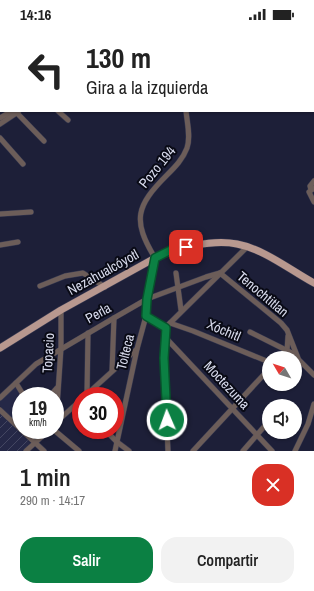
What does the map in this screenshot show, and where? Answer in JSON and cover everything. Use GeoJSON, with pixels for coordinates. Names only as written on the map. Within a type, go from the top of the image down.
{"type":"FeatureCollection","features":[{"type":"Feature","properties":{"kind":"main road","name":"Nezahualcóyotl"},"geometry":{"type":"LineString","coordinates":[[0,348],[61,310],[171,250],[215,243],[236,244],[247,247],[314,283]]}},
{"type":"Feature","properties":{"kind":"street"},"geometry":{"type":"LineString","coordinates":[[0,118],[15,112]]}},
{"type":"Feature","properties":{"kind":"street"},"geometry":{"type":"LineString","coordinates":[[0,124],[15,112]]}},
{"type":"Feature","properties":{"kind":"street"},"geometry":{"type":"LineString","coordinates":[[15,112],[44,141]]}},
{"type":"Feature","properties":{"kind":"street"},"geometry":{"type":"LineString","coordinates":[[59,112],[68,120]]}},
{"type":"Feature","properties":{"kind":"street","name":"Pozo 194"},"geometry":{"type":"LineString","coordinates":[[155,258],[146,243],[142,231],[140,222],[141,209],[153,189],[180,162],[188,147],[186,112]]}},
{"type":"Feature","properties":{"kind":"street"},"geometry":{"type":"LineString","coordinates":[[0,138],[23,164]]}},
{"type":"Feature","properties":{"kind":"street"},"geometry":{"type":"LineString","coordinates":[[314,181],[310,186],[312,189],[309,192],[310,197],[314,202]]}},
{"type":"Feature","properties":{"kind":"street"},"geometry":{"type":"LineString","coordinates":[[0,214],[32,212]]}},
{"type":"Feature","properties":{"kind":"street"},"geometry":{"type":"LineString","coordinates":[[0,245],[18,242]]}},
{"type":"Feature","properties":{"kind":"street"},"geometry":{"type":"LineString","coordinates":[[168,451],[166,328],[181,310],[247,247]]}},
{"type":"Feature","properties":{"kind":"street","name":"Tolteca"},"geometry":{"type":"LineString","coordinates":[[115,451],[137,349],[146,316],[147,299],[155,258]]}},
{"type":"Feature","properties":{"kind":"street","name":"Perla"},"geometry":{"type":"LineString","coordinates":[[0,398],[36,364],[147,299],[206,276],[220,273]]}},
{"type":"Feature","properties":{"kind":"street","name":"Tenochtitlan"},"geometry":{"type":"LineString","coordinates":[[220,273],[280,323],[288,335],[295,351]]}},
{"type":"Feature","properties":{"kind":"street"},"geometry":{"type":"LineString","coordinates":[[40,286],[65,276],[83,274],[105,287]]}},
{"type":"Feature","properties":{"kind":"street"},"geometry":{"type":"LineString","coordinates":[[176,274],[181,310]]}},
{"type":"Feature","properties":{"kind":"street","name":"Topacio"},"geometry":{"type":"LineString","coordinates":[[58,387],[61,348],[61,310]]}},
{"type":"Feature","properties":{"kind":"street"},"geometry":{"type":"LineString","coordinates":[[146,316],[166,328]]}},
{"type":"Feature","properties":{"kind":"street"},"geometry":{"type":"LineString","coordinates":[[112,371],[114,318]]}},
{"type":"Feature","properties":{"kind":"street","name":"Xóchitl"},"geometry":{"type":"LineString","coordinates":[[170,323],[194,330],[262,359]]}},
{"type":"Feature","properties":{"kind":"street"},"geometry":{"type":"LineString","coordinates":[[250,332],[287,351]]}},
{"type":"Feature","properties":{"kind":"street"},"geometry":{"type":"LineString","coordinates":[[86,387],[88,333]]}},
{"type":"Feature","properties":{"kind":"street","name":"Tenochtitlan"},"geometry":{"type":"LineString","coordinates":[[287,351],[288,335]]}},
{"type":"Feature","properties":{"kind":"street","name":"Moctezuma"},"geometry":{"type":"LineString","coordinates":[[165,337],[272,451]]}},
{"type":"Feature","properties":{"kind":"street"},"geometry":{"type":"LineString","coordinates":[[95,387],[137,349]]}},
{"type":"Feature","properties":{"kind":"street"},"geometry":{"type":"LineString","coordinates":[[302,362],[314,375]]}},
{"type":"Feature","properties":{"kind":"street"},"geometry":{"type":"LineString","coordinates":[[193,451],[262,377]]}},
{"type":"Feature","properties":{"kind":"street"},"geometry":{"type":"LineString","coordinates":[[16,383],[18,387]]}},
{"type":"Feature","properties":{"kind":"street"},"geometry":{"type":"LineString","coordinates":[[295,451],[308,424],[314,404]]}},
{"type":"Feature","properties":{"kind":"street"},"geometry":{"type":"LineString","coordinates":[[64,415],[72,408]]}},
{"type":"Feature","properties":{"kind":"street"},"geometry":{"type":"LineString","coordinates":[[0,410],[12,420]]}},
{"type":"Feature","properties":{"kind":"street"},"geometry":{"type":"LineString","coordinates":[[243,451],[262,431]]}},
{"type":"Feature","properties":{"kind":"street"},"geometry":{"type":"LineString","coordinates":[[64,438],[79,451]]}},
{"type":"Feature","properties":{"kind":"street"},"geometry":{"type":"LineString","coordinates":[[31,439],[44,451]]}},
{"type":"Feature","properties":{"kind":"street"},"geometry":{"type":"LineString","coordinates":[[26,451],[39,439]]}},
{"type":"Feature","properties":{"kind":"street"},"geometry":{"type":"LineString","coordinates":[[113,439],[129,451]]}},
{"type":"Feature","properties":{"kind":"shaded area"},"geometry":{"type":"Polygon","coordinates":[[[12,388],[12,418],[0,406],[0,399],[12,388]]]}},
{"type":"Feature","properties":{"kind":"shaded area"},"geometry":{"type":"Polygon","coordinates":[[[0,411],[12,424],[12,439],[26,439],[30,443],[22,451],[0,451],[0,411]]]}},
{"type":"Feature","properties":{"kind":"route"},"geometry":{"type":"LineString","coordinates":[[167,420],[164,358],[166,328],[146,316],[147,299],[155,258],[171,250],[186,247]]}}]}
